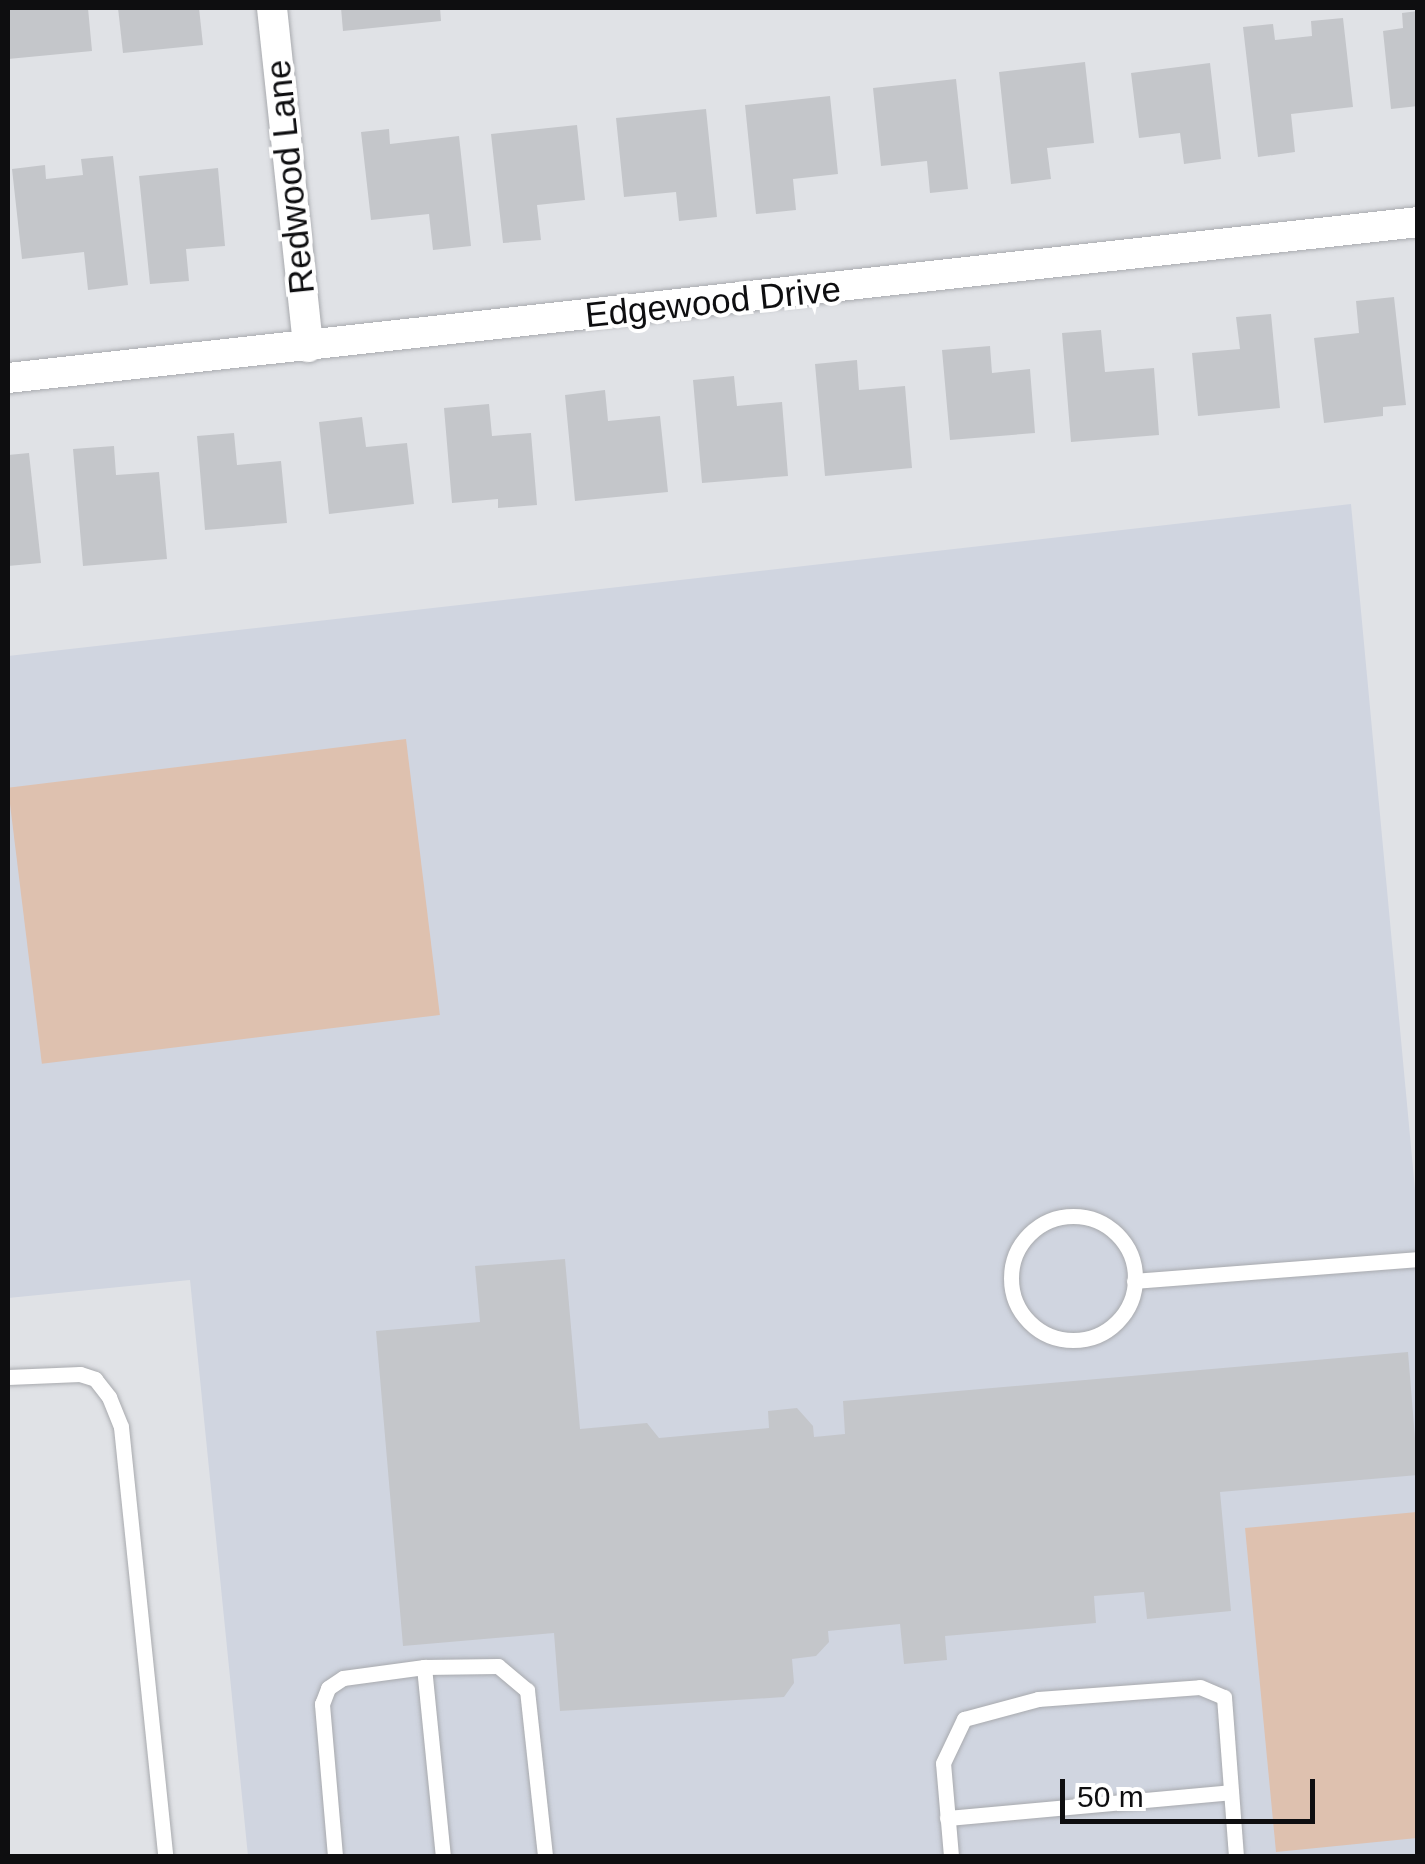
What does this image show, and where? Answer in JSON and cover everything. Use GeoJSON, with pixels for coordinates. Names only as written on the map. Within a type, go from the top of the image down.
{"type":"FeatureCollection","features":[{"type":"Feature","properties":{"kind":"street","name":"Redwood Lane"},"geometry":{"type":"LineString","coordinates":[[272,8],[308,347]]}},
{"type":"Feature","properties":{"kind":"street","name":"Edgewood Drive"},"geometry":{"type":"LineString","coordinates":[[8,378],[1418,222]]}},
{"type":"Feature","properties":{"kind":"lane"},"geometry":{"type":"LineString","coordinates":[[1063,1216],[1084,1216],[1103,1223],[1119,1236],[1130,1253],[1134,1282],[1125,1312],[1112,1326],[1094,1336],[1074,1340],[1035,1327],[1013,1293],[1011,1272],[1016,1253],[1044,1222],[1063,1216]]}},
{"type":"Feature","properties":{"kind":"lane"},"geometry":{"type":"LineString","coordinates":[[1134,1282],[1418,1260]]}},
{"type":"Feature","properties":{"kind":"lane"},"geometry":{"type":"LineString","coordinates":[[8,1376],[80,1374],[95,1379],[109,1397],[121,1426],[165,1856]]}},
{"type":"Feature","properties":{"kind":"lane"},"geometry":{"type":"LineString","coordinates":[[334,1856],[322,1704],[328,1688],[343,1678],[424,1667],[498,1666],[527,1690],[545,1856]]}},
{"type":"Feature","properties":{"kind":"lane"},"geometry":{"type":"LineString","coordinates":[[424,1667],[443,1856]]}},
{"type":"Feature","properties":{"kind":"lane"},"geometry":{"type":"LineString","coordinates":[[951,1856],[942,1764],[964,1719],[1038,1699],[1200,1687],[1224,1697],[1236,1856]]}},
{"type":"Feature","properties":{"kind":"lane"},"geometry":{"type":"LineString","coordinates":[[947,1818],[1231,1792]]}},
{"type":"Feature","properties":{"kind":"shaded area"},"geometry":{"type":"Polygon","coordinates":[[[1351,504],[1417,1211],[1417,1856],[248,1856],[190,1280],[8,1298],[8,656],[1351,504]]]}},
{"type":"Feature","properties":{"kind":"shaded area"},"geometry":{"type":"Polygon","coordinates":[[[406,739],[440,1015],[42,1064],[8,788],[406,739]]]}},
{"type":"Feature","properties":{"kind":"shaded area"},"geometry":{"type":"Polygon","coordinates":[[[1417,1512],[1417,1838],[1276,1852],[1245,1528],[1417,1512]]]}},
{"type":"Feature","properties":{"kind":"building"},"geometry":{"type":"Polygon","coordinates":[[[8,8],[88,8],[92,51],[8,59],[8,8]]]}},
{"type":"Feature","properties":{"kind":"building"},"geometry":{"type":"Polygon","coordinates":[[[118,8],[199,8],[203,45],[123,53],[118,8]]]}},
{"type":"Feature","properties":{"kind":"building"},"geometry":{"type":"Polygon","coordinates":[[[341,8],[440,8],[441,21],[343,31],[341,8]]]}},
{"type":"Feature","properties":{"kind":"building"},"geometry":{"type":"Polygon","coordinates":[[[1418,11],[1418,106],[1391,109],[1383,31],[1403,28],[1402,13],[1418,11]]]}},
{"type":"Feature","properties":{"kind":"building"},"geometry":{"type":"Polygon","coordinates":[[[1343,18],[1353,107],[1291,114],[1295,152],[1258,157],[1243,27],[1273,24],[1275,40],[1312,36],[1311,21],[1343,18]]]}},
{"type":"Feature","properties":{"kind":"building"},"geometry":{"type":"Polygon","coordinates":[[[1085,62],[1094,143],[1047,148],[1051,179],[1011,184],[999,72],[1085,62]]]}},
{"type":"Feature","properties":{"kind":"building"},"geometry":{"type":"Polygon","coordinates":[[[1210,63],[1221,159],[1184,164],[1180,133],[1139,138],[1131,73],[1210,63]]]}},
{"type":"Feature","properties":{"kind":"building"},"geometry":{"type":"Polygon","coordinates":[[[956,79],[968,189],[930,193],[927,161],[881,166],[873,88],[956,79]]]}},
{"type":"Feature","properties":{"kind":"building"},"geometry":{"type":"Polygon","coordinates":[[[830,96],[838,174],[793,179],[796,210],[756,214],[745,105],[830,96]]]}},
{"type":"Feature","properties":{"kind":"building"},"geometry":{"type":"Polygon","coordinates":[[[706,109],[717,217],[679,221],[676,192],[624,197],[616,118],[706,109]]]}},
{"type":"Feature","properties":{"kind":"building"},"geometry":{"type":"Polygon","coordinates":[[[577,125],[585,200],[537,205],[541,240],[503,243],[491,134],[577,125]]]}},
{"type":"Feature","properties":{"kind":"building"},"geometry":{"type":"Polygon","coordinates":[[[389,129],[390,144],[459,136],[471,246],[433,250],[429,214],[371,220],[361,132],[389,129]]]}},
{"type":"Feature","properties":{"kind":"building"},"geometry":{"type":"Polygon","coordinates":[[[113,156],[128,285],[88,290],[84,252],[22,259],[12,169],[45,165],[46,179],[83,175],[81,159],[113,156]]]}},
{"type":"Feature","properties":{"kind":"building"},"geometry":{"type":"Polygon","coordinates":[[[218,168],[225,246],[186,249],[189,281],[150,284],[139,176],[218,168]]]}},
{"type":"Feature","properties":{"kind":"building"},"geometry":{"type":"Polygon","coordinates":[[[1394,297],[1406,405],[1383,407],[1383,416],[1324,423],[1314,338],[1359,333],[1356,301],[1394,297]]]}},
{"type":"Feature","properties":{"kind":"building"},"geometry":{"type":"Polygon","coordinates":[[[1271,314],[1280,408],[1198,416],[1192,353],[1240,349],[1236,317],[1271,314]]]}},
{"type":"Feature","properties":{"kind":"building"},"geometry":{"type":"Polygon","coordinates":[[[1101,330],[1105,372],[1154,368],[1159,435],[1071,442],[1062,333],[1101,330]]]}},
{"type":"Feature","properties":{"kind":"building"},"geometry":{"type":"Polygon","coordinates":[[[990,346],[992,373],[1030,369],[1035,433],[950,440],[942,350],[990,346]]]}},
{"type":"Feature","properties":{"kind":"building"},"geometry":{"type":"Polygon","coordinates":[[[857,360],[859,390],[905,386],[912,468],[825,476],[815,364],[857,360]]]}},
{"type":"Feature","properties":{"kind":"building"},"geometry":{"type":"Polygon","coordinates":[[[734,376],[737,406],[782,402],[788,476],[702,483],[693,380],[734,376]]]}},
{"type":"Feature","properties":{"kind":"building"},"geometry":{"type":"Polygon","coordinates":[[[605,390],[608,421],[660,416],[668,492],[575,501],[565,395],[605,390]]]}},
{"type":"Feature","properties":{"kind":"building"},"geometry":{"type":"Polygon","coordinates":[[[489,404],[492,436],[531,433],[537,505],[498,508],[498,499],[452,503],[444,408],[489,404]]]}},
{"type":"Feature","properties":{"kind":"building"},"geometry":{"type":"Polygon","coordinates":[[[362,417],[366,447],[407,443],[414,504],[329,514],[319,422],[362,417]]]}},
{"type":"Feature","properties":{"kind":"building"},"geometry":{"type":"Polygon","coordinates":[[[234,433],[237,465],[281,461],[287,523],[205,530],[197,436],[234,433]]]}},
{"type":"Feature","properties":{"kind":"building"},"geometry":{"type":"Polygon","coordinates":[[[114,446],[116,475],[159,472],[167,559],[83,566],[73,449],[114,446]]]}},
{"type":"Feature","properties":{"kind":"building"},"geometry":{"type":"Polygon","coordinates":[[[29,453],[41,563],[8,566],[8,455],[29,453]]]}},
{"type":"Feature","properties":{"kind":"building"},"geometry":{"type":"Polygon","coordinates":[[[565,1259],[580,1429],[647,1423],[659,1438],[769,1428],[768,1411],[797,1408],[813,1426],[814,1437],[845,1434],[843,1401],[1408,1352],[1418,1475],[1220,1492],[1231,1611],[1147,1619],[1144,1592],[1094,1596],[1096,1623],[945,1636],[947,1660],[904,1664],[900,1624],[828,1631],[829,1642],[816,1656],[792,1659],[794,1683],[784,1697],[560,1711],[554,1633],[403,1646],[376,1331],[480,1322],[475,1266],[565,1259]]]}}]}
